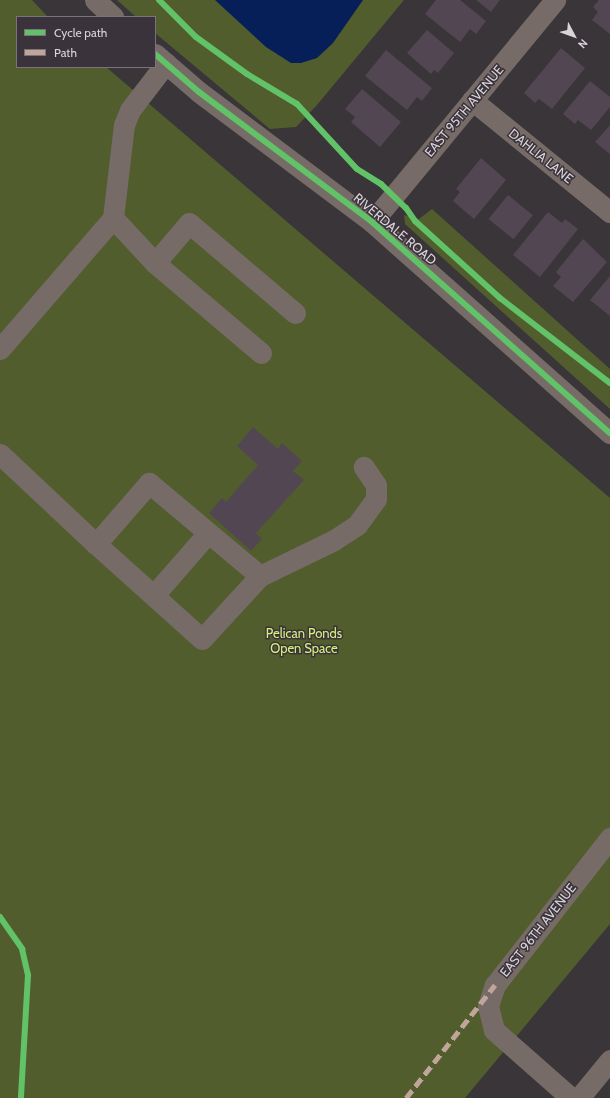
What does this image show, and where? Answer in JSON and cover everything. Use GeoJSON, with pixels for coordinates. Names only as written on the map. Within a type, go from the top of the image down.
{"type":"FeatureCollection","features":[{"type":"Feature","properties":{"kind":"street"},"geometry":{"type":"LineString","coordinates":[[95,0],[112,16]]}},
{"type":"Feature","properties":{"kind":"street","name":"EAST 95TH AVENUE"},"geometry":{"type":"LineString","coordinates":[[372,222],[555,0]]}},
{"type":"Feature","properties":{"kind":"street","name":"RIVERDALE ROAD"},"geometry":{"type":"LineString","coordinates":[[161,59],[200,92],[372,222],[610,433]]}},
{"type":"Feature","properties":{"kind":"street"},"geometry":{"type":"LineString","coordinates":[[0,349],[113,218],[121,136],[130,110],[156,68]]}},
{"type":"Feature","properties":{"kind":"street","name":"DAHLIA LANE"},"geometry":{"type":"LineString","coordinates":[[472,100],[610,212]]}},
{"type":"Feature","properties":{"kind":"street"},"geometry":{"type":"LineString","coordinates":[[113,218],[155,263],[261,353]]}},
{"type":"Feature","properties":{"kind":"street"},"geometry":{"type":"LineString","coordinates":[[155,263],[189,223],[295,313]]}},
{"type":"Feature","properties":{"kind":"street"},"geometry":{"type":"LineString","coordinates":[[0,454],[96,544],[202,639],[260,576],[334,540],[357,525],[376,499],[376,485],[364,467]]}},
{"type":"Feature","properties":{"kind":"street"},"geometry":{"type":"LineString","coordinates":[[96,544],[149,482],[260,576]]}},
{"type":"Feature","properties":{"kind":"street"},"geometry":{"type":"LineString","coordinates":[[154,595],[208,533]]}},
{"type":"Feature","properties":{"kind":"street","name":"EAST 96TH AVENUE"},"geometry":{"type":"LineString","coordinates":[[571,1098],[494,1030],[488,1006],[495,985],[610,838]]}},
{"type":"Feature","properties":{"kind":"street"},"geometry":{"type":"LineString","coordinates":[[579,1098],[610,1060]]}},
{"type":"Feature","properties":{"kind":"green space","name":"Pelican Ponds Open Space"},"geometry":{"type":"Polygon","coordinates":[[[0,0],[32,0],[47,16],[16,16],[16,68],[107,68],[610,498],[610,924],[465,1098],[0,1098],[0,0]]]}},
{"type":"Feature","properties":{"kind":"green space"},"geometry":{"type":"Polygon","coordinates":[[[117,0],[404,0],[317,105],[296,127],[270,129],[156,34],[156,16],[135,16],[117,0]]]}},
{"type":"Feature","properties":{"kind":"green space"},"geometry":{"type":"Polygon","coordinates":[[[432,209],[610,369],[610,409],[405,224],[404,215],[419,219],[432,209]]]}},
{"type":"Feature","properties":{"kind":"water"},"geometry":{"type":"Polygon","coordinates":[[[215,0],[363,0],[333,43],[317,58],[301,63],[291,63],[266,47],[215,0]]]}},
{"type":"Feature","properties":{"kind":"building"},"geometry":{"type":"Polygon","coordinates":[[[436,0],[460,0],[486,21],[476,34],[470,29],[460,42],[425,14],[436,0]]]}},
{"type":"Feature","properties":{"kind":"building"},"geometry":{"type":"Polygon","coordinates":[[[476,0],[500,0],[491,12],[476,0]]]}},
{"type":"Feature","properties":{"kind":"building"},"geometry":{"type":"Polygon","coordinates":[[[599,0],[610,0],[610,34],[592,20],[598,12],[593,7],[599,0]]]}},
{"type":"Feature","properties":{"kind":"building"},"geometry":{"type":"Polygon","coordinates":[[[427,30],[454,53],[438,73],[434,70],[431,74],[407,53],[427,30]]]}},
{"type":"Feature","properties":{"kind":"building"},"geometry":{"type":"Polygon","coordinates":[[[561,48],[585,68],[552,109],[539,99],[535,103],[524,93],[561,48]]]}},
{"type":"Feature","properties":{"kind":"building"},"geometry":{"type":"Polygon","coordinates":[[[386,50],[432,88],[422,101],[417,97],[407,110],[365,76],[386,50]]]}},
{"type":"Feature","properties":{"kind":"building"},"geometry":{"type":"Polygon","coordinates":[[[590,81],[610,97],[610,107],[591,130],[578,120],[575,124],[563,114],[590,81]]]}},
{"type":"Feature","properties":{"kind":"building"},"geometry":{"type":"Polygon","coordinates":[[[362,89],[401,122],[380,147],[351,122],[355,117],[345,109],[362,89]]]}},
{"type":"Feature","properties":{"kind":"building"},"geometry":{"type":"Polygon","coordinates":[[[610,125],[610,154],[595,142],[610,125]]]}},
{"type":"Feature","properties":{"kind":"building"},"geometry":{"type":"Polygon","coordinates":[[[481,158],[506,180],[474,219],[453,201],[460,192],[456,189],[481,158]]]}},
{"type":"Feature","properties":{"kind":"building"},"geometry":{"type":"Polygon","coordinates":[[[508,195],[533,215],[513,239],[488,219],[508,195]]]}},
{"type":"Feature","properties":{"kind":"building"},"geometry":{"type":"Polygon","coordinates":[[[548,212],[562,223],[565,219],[578,229],[540,277],[513,255],[548,212]]]}},
{"type":"Feature","properties":{"kind":"building"},"geometry":{"type":"Polygon","coordinates":[[[583,239],[607,262],[573,302],[553,286],[561,277],[556,272],[583,239]]]}},
{"type":"Feature","properties":{"kind":"building"},"geometry":{"type":"Polygon","coordinates":[[[610,276],[610,316],[590,300],[610,276]]]}},
{"type":"Feature","properties":{"kind":"building"},"geometry":{"type":"Polygon","coordinates":[[[253,427],[278,449],[282,443],[302,461],[293,471],[304,480],[256,533],[262,539],[251,551],[209,513],[222,498],[226,502],[258,465],[237,446],[253,427]]]}},
{"type":"Feature","properties":{"kind":"marked path"},"geometry":{"type":"LineString","coordinates":[[406,1098],[495,985]]}},
{"type":"Feature","properties":{"kind":"cycle path"},"geometry":{"type":"LineString","coordinates":[[159,0],[196,37],[247,74],[297,104],[357,169],[381,184],[406,208],[415,221],[500,298],[610,383]]}},
{"type":"Feature","properties":{"kind":"cycle path"},"geometry":{"type":"LineString","coordinates":[[156,55],[199,92],[372,222],[610,433]]}},
{"type":"Feature","properties":{"kind":"cycle path"},"geometry":{"type":"LineString","coordinates":[[0,917],[22,949],[28,975],[21,1098]]}}]}
